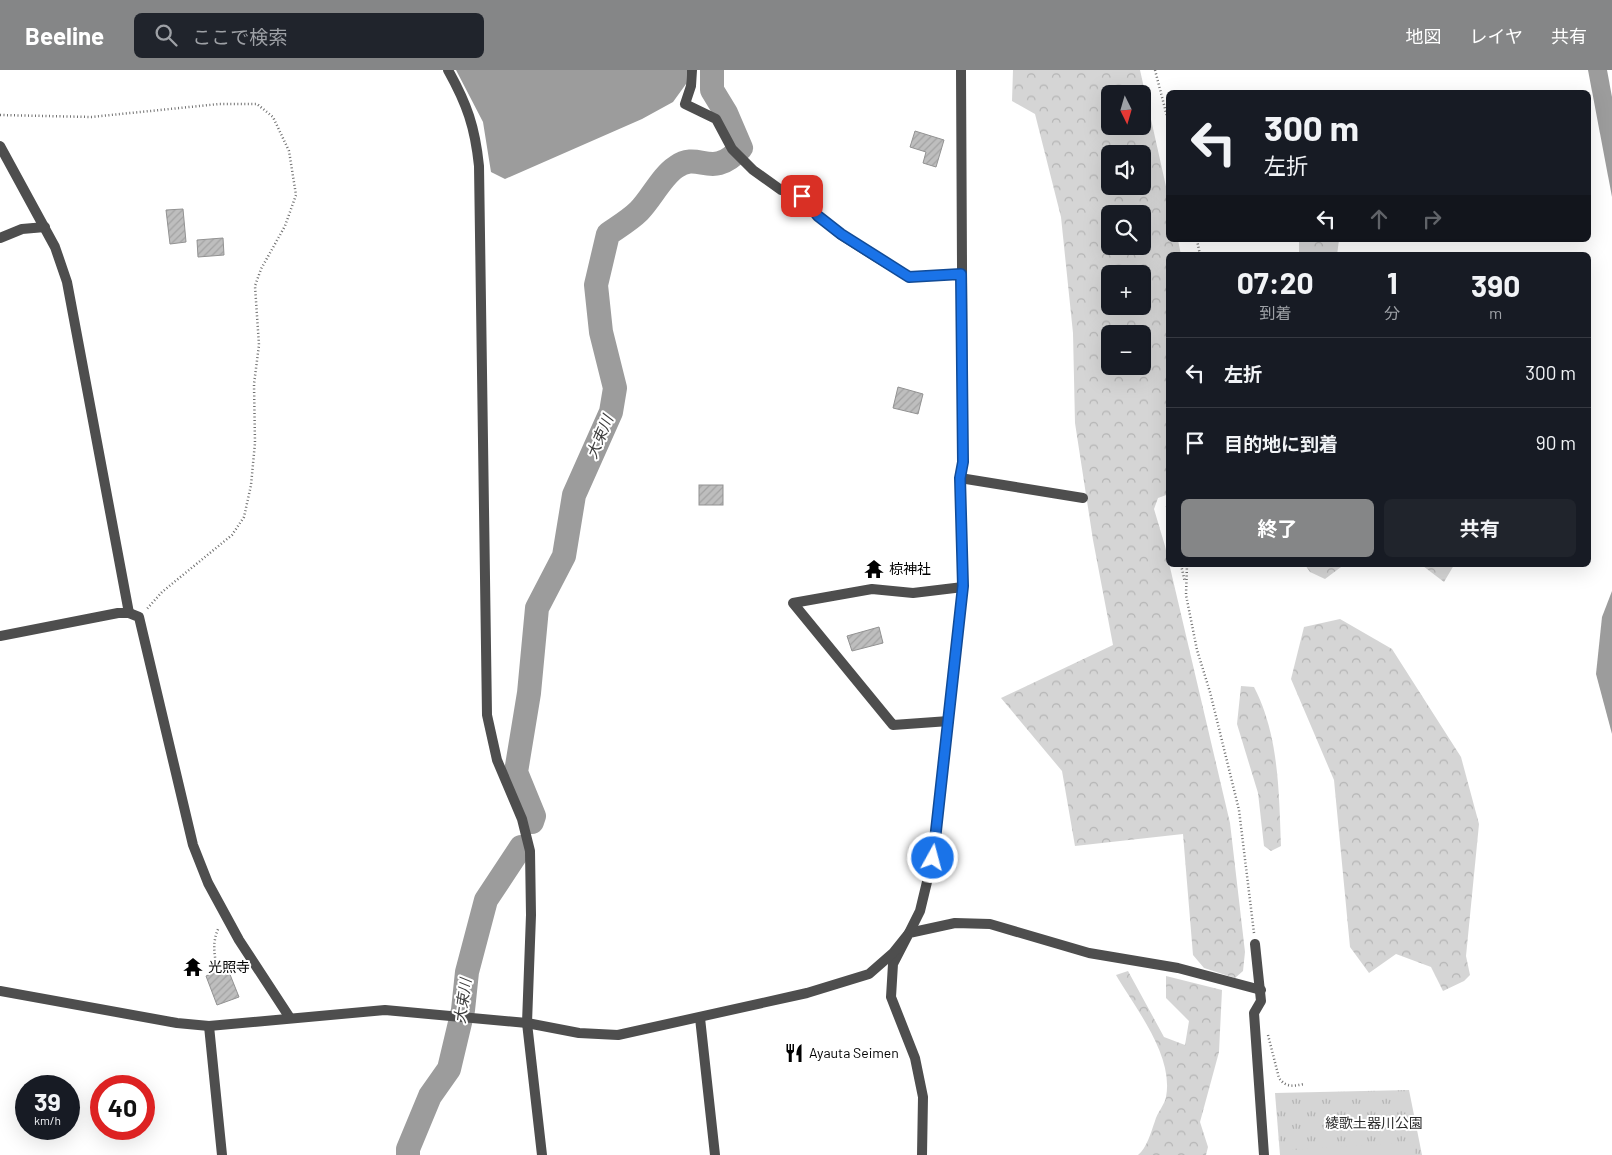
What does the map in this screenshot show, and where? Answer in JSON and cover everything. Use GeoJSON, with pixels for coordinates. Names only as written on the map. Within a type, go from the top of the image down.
{"type":"FeatureCollection","features":[{"type":"Feature","properties":{"kind":"street"},"geometry":{"type":"LineString","coordinates":[[448,70],[470,115],[476,137],[479,166],[487,715],[497,760],[522,819],[530,851],[532,915],[527,1023],[542,1155]]}},
{"type":"Feature","properties":{"kind":"street"},"geometry":{"type":"LineString","coordinates":[[692,70],[691,86],[685,104],[716,119],[736,153],[781,190],[802,196],[818,216],[841,234],[909,277],[961,274]]}},
{"type":"Feature","properties":{"kind":"street"},"geometry":{"type":"LineString","coordinates":[[922,1155],[923,1096],[916,1058],[891,997],[893,964],[920,911],[931,865],[963,586],[960,478],[963,462],[961,70]]}},
{"type":"Feature","properties":{"kind":"street"},"geometry":{"type":"LineString","coordinates":[[0,146],[55,247],[68,282],[129,612]]}},
{"type":"Feature","properties":{"kind":"street"},"geometry":{"type":"LineString","coordinates":[[0,238],[22,229],[45,228]]}},
{"type":"Feature","properties":{"kind":"street"},"geometry":{"type":"LineString","coordinates":[[960,478],[1082,498]]}},
{"type":"Feature","properties":{"kind":"street"},"geometry":{"type":"LineString","coordinates":[[949,721],[893,725],[793,603],[872,589],[913,593],[963,586]]}},
{"type":"Feature","properties":{"kind":"street"},"geometry":{"type":"LineString","coordinates":[[0,636],[129,612],[139,617],[193,845],[208,883],[239,940],[290,1018]]}},
{"type":"Feature","properties":{"kind":"street"},"geometry":{"type":"LineString","coordinates":[[0,991],[177,1023],[209,1026],[386,1010],[527,1023],[580,1032],[618,1035],[807,994],[869,974],[893,953],[909,933],[955,923],[990,924],[1089,953],[1178,968],[1261,990]]}},
{"type":"Feature","properties":{"kind":"street"},"geometry":{"type":"LineString","coordinates":[[1255,944],[1261,990],[1261,1001],[1254,1013],[1264,1155]]}},
{"type":"Feature","properties":{"kind":"street"},"geometry":{"type":"LineString","coordinates":[[700,1018],[715,1155]]}},
{"type":"Feature","properties":{"kind":"street"},"geometry":{"type":"LineString","coordinates":[[209,1026],[222,1155]]}},
{"type":"Feature","properties":{"kind":"path"},"geometry":{"type":"LineString","coordinates":[[1155,70],[1166,112]]}},
{"type":"Feature","properties":{"kind":"path"},"geometry":{"type":"LineString","coordinates":[[0,115],[91,117],[219,104],[257,104],[272,117],[289,150],[296,195],[285,226],[260,269],[255,286],[258,345],[254,384],[255,442],[251,485],[244,517],[232,535],[162,592],[139,617]]}},
{"type":"Feature","properties":{"kind":"path"},"geometry":{"type":"LineString","coordinates":[[1181,567],[1197,650],[1210,692],[1238,810],[1255,944]]}},
{"type":"Feature","properties":{"kind":"path"},"geometry":{"type":"LineString","coordinates":[[1186,588],[1187,567]]}},
{"type":"Feature","properties":{"kind":"path"},"geometry":{"type":"LineString","coordinates":[[217,968],[213,949],[214,937],[225,914]]}},
{"type":"Feature","properties":{"kind":"path"},"geometry":{"type":"LineString","coordinates":[[1267,1030],[1279,1078],[1283,1083],[1291,1086],[1304,1084]]}},
{"type":"Feature","properties":{"kind":"green space"},"geometry":{"type":"Polygon","coordinates":[[[1013,70],[1140,70],[1143,85],[1101,85],[1101,135],[1151,135],[1151,119],[1166,187],[1166,242],[1178,242],[1180,252],[1166,252],[1166,495],[1158,498],[1154,509],[1165,546],[1166,567],[1170,567],[1230,823],[1245,952],[1243,971],[1235,978],[1204,968],[1193,955],[1183,834],[1075,846],[1062,771],[1001,698],[1113,645],[1093,540],[1075,423],[1073,333],[1061,217],[1035,114],[1012,101],[1013,70]]]}},
{"type":"Feature","properties":{"kind":"green space"},"geometry":{"type":"Polygon","coordinates":[[[1299,242],[1339,242],[1337,252],[1299,252],[1299,242]]]}},
{"type":"Feature","properties":{"kind":"green space"},"geometry":{"type":"Polygon","coordinates":[[[1306,567],[1341,567],[1325,579],[1310,572],[1306,567]]]}},
{"type":"Feature","properties":{"kind":"green space"},"geometry":{"type":"Polygon","coordinates":[[[1424,567],[1453,567],[1444,582],[1424,567]]]}},
{"type":"Feature","properties":{"kind":"green space"},"geometry":{"type":"Polygon","coordinates":[[[1340,619],[1392,649],[1461,757],[1479,824],[1466,956],[1470,975],[1464,981],[1443,991],[1431,967],[1396,954],[1369,973],[1350,947],[1334,780],[1291,679],[1304,627],[1340,619]]]}},
{"type":"Feature","properties":{"kind":"green space"},"geometry":{"type":"Polygon","coordinates":[[[1241,686],[1254,687],[1262,705],[1273,744],[1278,785],[1281,846],[1271,851],[1264,846],[1258,793],[1237,724],[1241,686]]]}},
{"type":"Feature","properties":{"kind":"green space"},"geometry":{"type":"Polygon","coordinates":[[[1128,971],[1164,1037],[1185,1045],[1189,1021],[1166,998],[1166,976],[1222,990],[1219,1052],[1200,1122],[1208,1147],[1206,1155],[1138,1155],[1146,1144],[1165,1100],[1167,1081],[1159,1049],[1152,1033],[1116,975],[1128,971]]]}},
{"type":"Feature","properties":{"kind":"green space","name":"綾歌土器川公園"},"geometry":{"type":"Polygon","coordinates":[[[1409,1090],[1422,1155],[1280,1155],[1275,1093],[1409,1090]]]}},
{"type":"Feature","properties":{"kind":"green space"},"geometry":{"type":"Polygon","coordinates":[[[1413,1142],[1415,1155],[1290,1155],[1290,1150],[1413,1142]]]}},
{"type":"Feature","properties":{"kind":"shaded area"},"geometry":{"type":"Polygon","coordinates":[[[456,70],[687,70],[686,84],[673,102],[642,119],[505,179],[491,172],[483,122],[456,70]]]}},
{"type":"Feature","properties":{"kind":"shaded area"},"geometry":{"type":"Polygon","coordinates":[[[1588,70],[1607,70],[1612,97],[1612,197],[1588,70]]]}},
{"type":"Feature","properties":{"kind":"shaded area"},"geometry":{"type":"Polygon","coordinates":[[[1612,591],[1612,734],[1596,674],[1602,617],[1612,591]]]}},
{"type":"Feature","properties":{"kind":"building"},"geometry":{"type":"Polygon","coordinates":[[[915,131],[944,140],[936,167],[923,163],[926,152],[910,147],[915,131]]]}},
{"type":"Feature","properties":{"kind":"building"},"geometry":{"type":"Polygon","coordinates":[[[183,209],[186,242],[170,244],[166,210],[183,209]]]}},
{"type":"Feature","properties":{"kind":"building"},"geometry":{"type":"Polygon","coordinates":[[[223,238],[224,255],[198,257],[197,240],[223,238]]]}},
{"type":"Feature","properties":{"kind":"building"},"geometry":{"type":"Polygon","coordinates":[[[898,387],[923,394],[918,414],[893,408],[898,387]]]}},
{"type":"Feature","properties":{"kind":"building"},"geometry":{"type":"Polygon","coordinates":[[[699,485],[723,485],[723,505],[699,505],[699,485]]]}},
{"type":"Feature","properties":{"kind":"building"},"geometry":{"type":"Polygon","coordinates":[[[879,627],[883,643],[852,651],[847,636],[879,627]]]}},
{"type":"Feature","properties":{"kind":"building"},"geometry":{"type":"Polygon","coordinates":[[[227,967],[239,997],[217,1005],[206,976],[227,967]]]}},
{"type":"Feature","properties":{"kind":"waterway","name":"大束川"},"geometry":{"type":"LineString","coordinates":[[532,822],[534,816],[516,772],[529,693],[537,608],[564,556],[574,495],[611,412],[615,388],[601,332],[596,285],[608,234],[639,211],[666,176],[676,167],[692,161],[714,164],[722,162],[731,158],[741,148],[726,113],[712,90],[712,70]]}},
{"type":"Feature","properties":{"kind":"waterway","name":"大束川"},"geometry":{"type":"LineString","coordinates":[[408,1155],[408,1149],[430,1096],[449,1069],[463,1010],[467,972],[486,900],[521,847]]}},
{"type":"Feature","properties":{"kind":"place","name":"椋神社"},"geometry":{"type":"Point","coordinates":[874,569]}},
{"type":"Feature","properties":{"kind":"place","name":"光照寺"},"geometry":{"type":"Point","coordinates":[193,967]}},
{"type":"Feature","properties":{"kind":"place","name":"Ayauta Seimen"},"geometry":{"type":"Point","coordinates":[794,1053]}},
{"type":"Feature","properties":{"kind":"route"},"geometry":{"type":"LineString","coordinates":[[802,196],[818,216],[841,234],[909,277],[961,274],[963,462],[960,478],[963,586],[933,858]]}}]}
